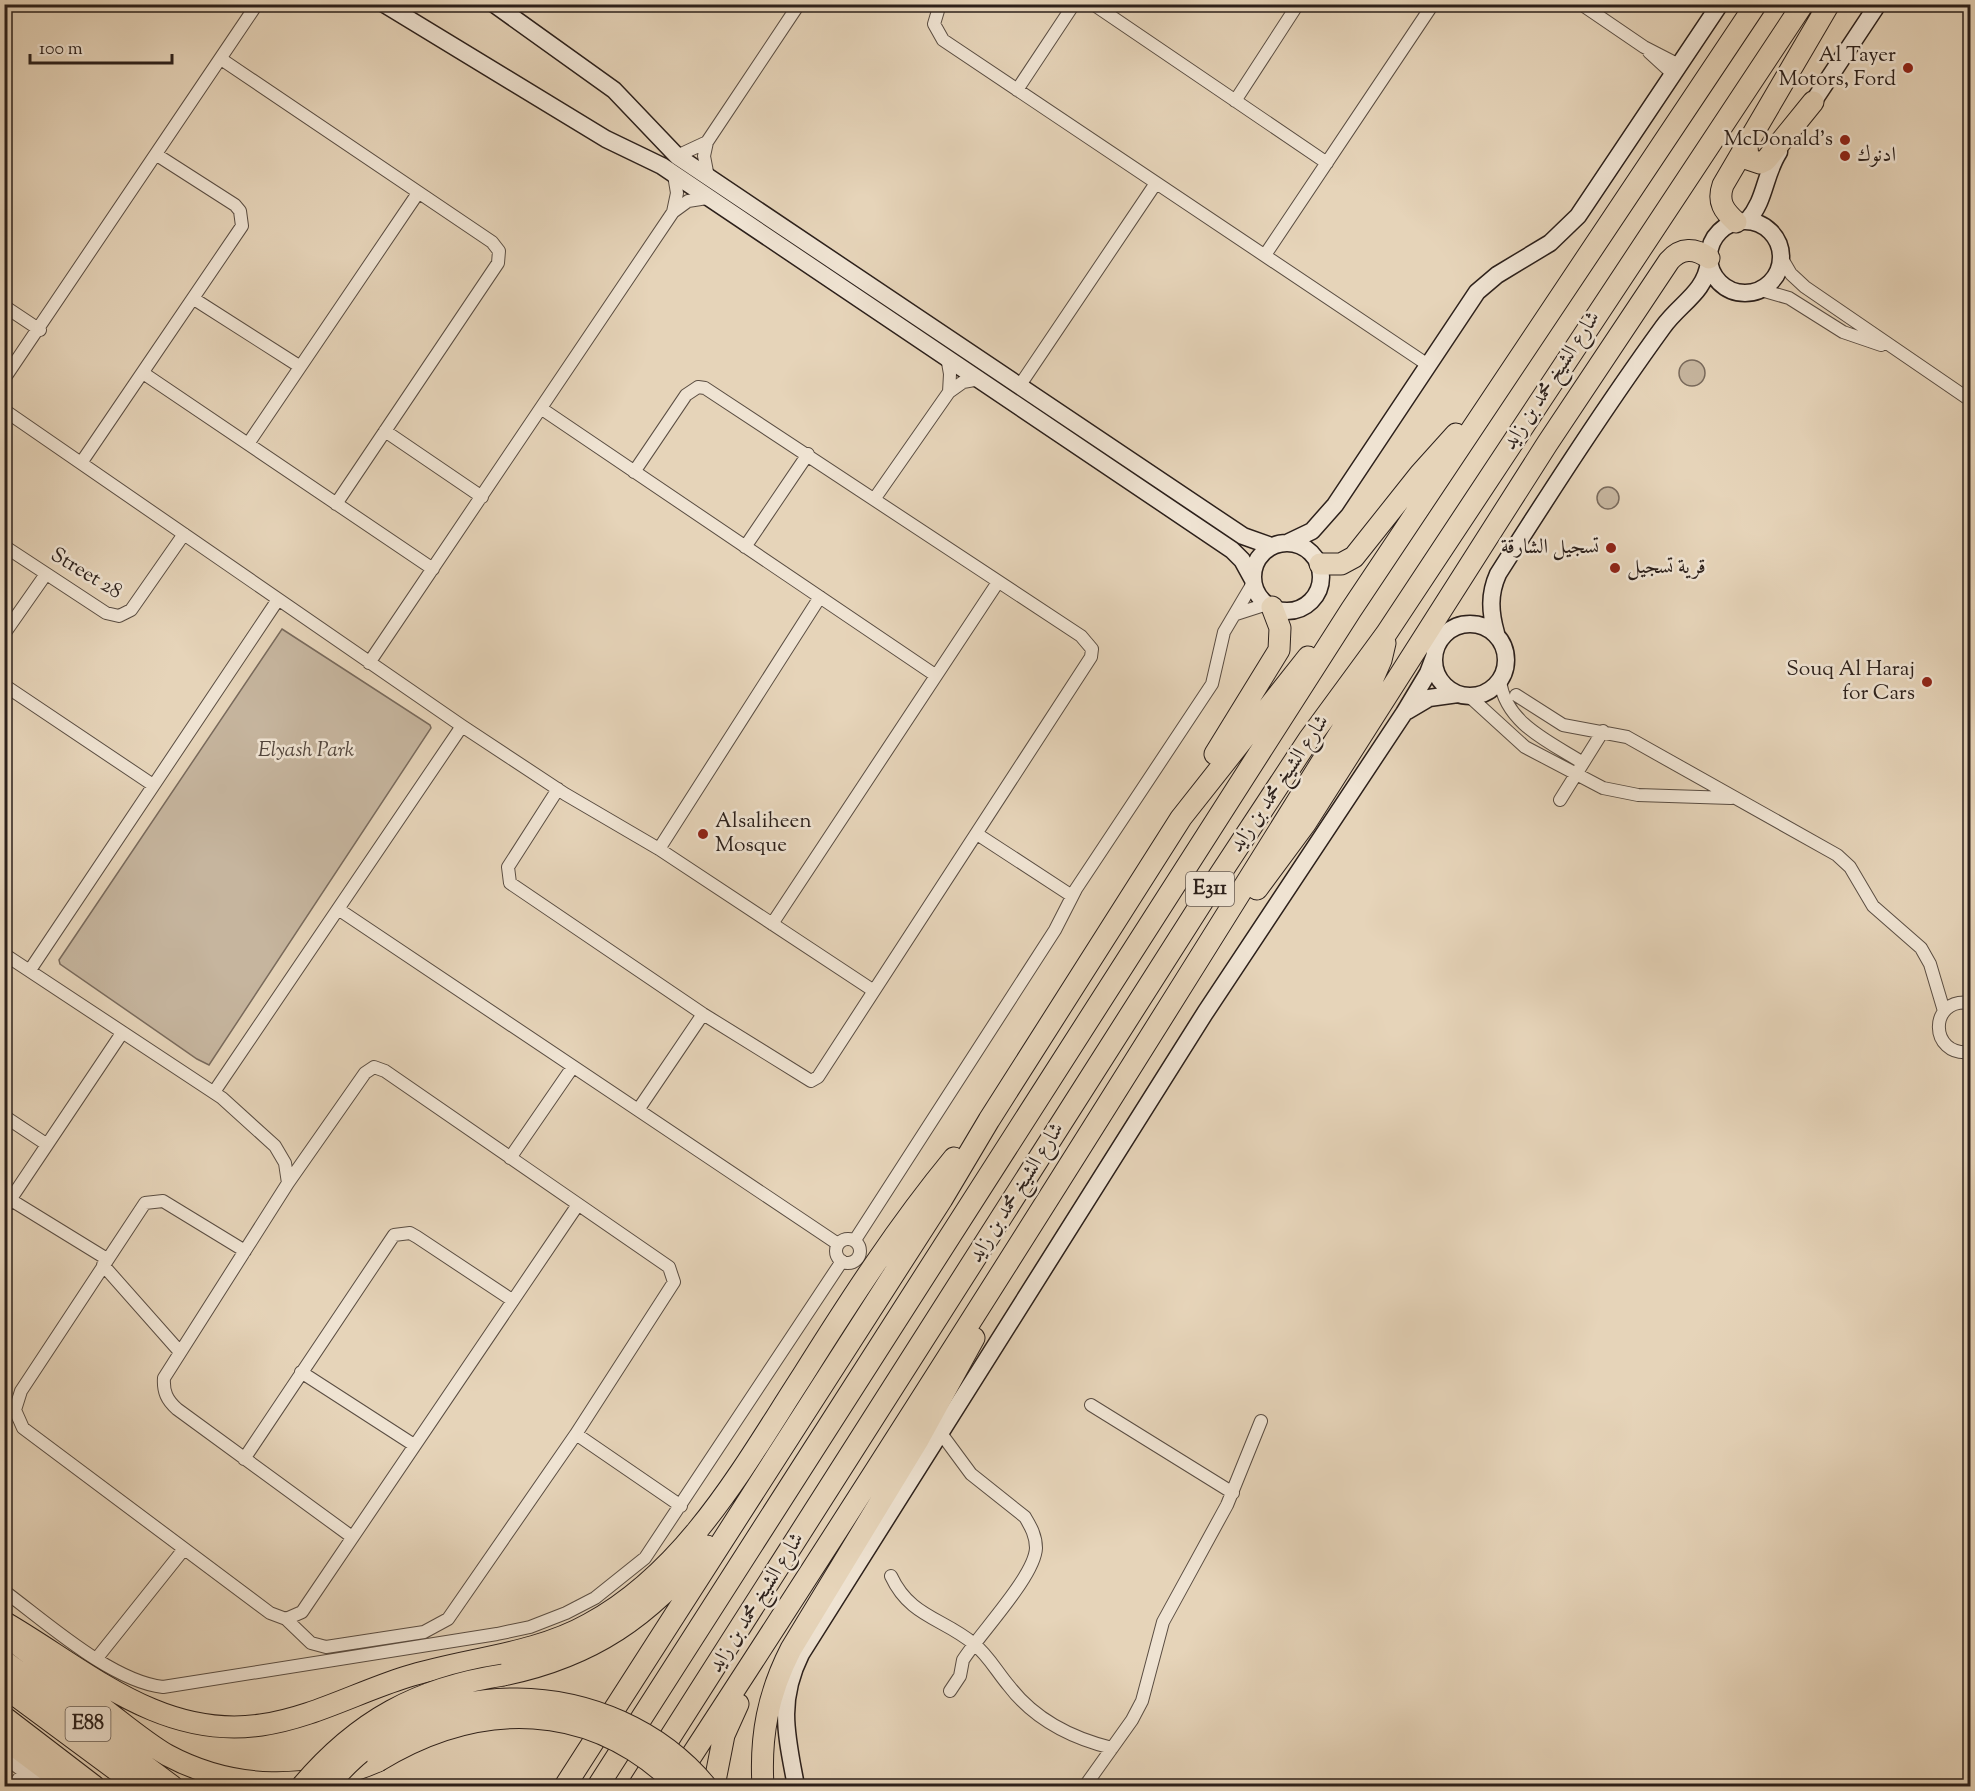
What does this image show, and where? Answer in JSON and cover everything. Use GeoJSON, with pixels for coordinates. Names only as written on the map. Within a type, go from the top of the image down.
{"type":"FeatureCollection","features":[{"type":"Feature","properties":{"kind":"highway","name":"شارع الشيخ محمد بن زايد"},"geometry":{"type":"LineString","coordinates":[[598,1786],[1351,610],[1756,4]]}},
{"type":"Feature","properties":{"kind":"highway","name":"شارع الشيخ محمد بن زايد"},"geometry":{"type":"LineString","coordinates":[[639,1786],[1309,738],[1386,634],[1803,4]]}},
{"type":"Feature","properties":{"kind":"highway"},"geometry":{"type":"LineString","coordinates":[[1741,222],[1722,207],[1720,192],[1829,4]]}},
{"type":"Feature","properties":{"kind":"highway"},"geometry":{"type":"LineString","coordinates":[[1747,146],[1748,159],[1760,163],[1766,160],[1813,102]]}},
{"type":"Feature","properties":{"kind":"highway"},"geometry":{"type":"LineString","coordinates":[[1208,946],[1249,900],[1299,833],[1547,444],[1669,261],[1678,253],[1690,250],[1709,260]]}},
{"type":"Feature","properties":{"kind":"highway"},"geometry":{"type":"LineString","coordinates":[[1318,561],[1341,564],[1354,557],[1437,453],[1480,415]]}},
{"type":"Feature","properties":{"kind":"highway"},"geometry":{"type":"LineString","coordinates":[[1181,818],[1209,763],[1275,661],[1281,639],[1277,617],[1269,606]]}},
{"type":"Feature","properties":{"kind":"highway"},"geometry":{"type":"LineString","coordinates":[[565,1786],[689,1597],[760,1480],[942,1198],[1181,818],[1282,686],[1351,610]]}},
{"type":"Feature","properties":{"kind":"highway"},"geometry":{"type":"LineString","coordinates":[[672,1786],[800,1590],[1208,946],[1371,683],[1381,660],[1386,634]]}},
{"type":"Feature","properties":{"kind":"highway"},"geometry":{"type":"LineString","coordinates":[[4,1622],[133,1703],[162,1716],[196,1724],[226,1726],[260,1725],[292,1718],[405,1677],[520,1650],[586,1626],[644,1588],[692,1537],[767,1431],[877,1258],[944,1170],[989,1120]]}},
{"type":"Feature","properties":{"kind":"highway"},"geometry":{"type":"LineString","coordinates":[[763,1786],[763,1729],[778,1674],[918,1440],[974,1339],[1019,1246]]}},
{"type":"Feature","properties":{"kind":"highway"},"geometry":{"type":"LineString","coordinates":[[302,1786],[346,1740],[404,1702],[436,1689],[566,1658],[596,1644],[650,1608],[689,1569],[760,1480]]}},
{"type":"Feature","properties":{"kind":"highway"},"geometry":{"type":"LineString","coordinates":[[714,1786],[719,1754],[732,1716],[774,1644],[800,1590]]}},
{"type":"Feature","properties":{"kind":"highway"},"geometry":{"type":"LineString","coordinates":[[4,1635],[167,1755],[217,1776],[244,1782],[299,1784],[326,1779],[378,1761],[428,1734],[455,1725],[483,1719],[540,1717],[563,1721],[608,1737],[649,1761],[678,1786]]}},
{"type":"Feature","properties":{"kind":"highway","name":"E88"},"geometry":{"type":"LineString","coordinates":[[4,1661],[172,1786]]}},
{"type":"Feature","properties":{"kind":"highway","name":"E88"},"geometry":{"type":"LineString","coordinates":[[4,1687],[138,1786]]}},
{"type":"Feature","properties":{"kind":"highway"},"geometry":{"type":"LineString","coordinates":[[328,1786],[373,1745],[421,1718],[474,1702],[529,1698],[566,1703],[616,1718],[647,1734],[675,1754],[706,1786]]}},
{"type":"Feature","properties":{"kind":"highway"},"geometry":{"type":"LineString","coordinates":[[4,1717],[94,1786]]}},
{"type":"Feature","properties":{"kind":"highway"},"geometry":{"type":"LineString","coordinates":[[4,1738],[68,1786]]}},
{"type":"Feature","properties":{"kind":"main road"},"geometry":{"type":"LineString","coordinates":[[384,4],[606,139],[649,158],[980,379],[1232,550],[1242,560],[1258,595],[1269,606],[1292,611],[1311,602],[1321,584],[1318,535],[1332,509],[1483,286],[1550,243],[1578,216],[1720,4]]}},
{"type":"Feature","properties":{"kind":"main road"},"geometry":{"type":"LineString","coordinates":[[494,4],[614,90],[677,156],[1243,536],[1271,546],[1289,542],[1309,533],[1332,509]]}},
{"type":"Feature","properties":{"kind":"main road"},"geometry":{"type":"LineString","coordinates":[[1741,222],[1760,205],[1770,166],[1878,4]]}},
{"type":"Feature","properties":{"kind":"main road"},"geometry":{"type":"LineString","coordinates":[[1691,298],[1712,293],[1761,290],[1776,276],[1781,257],[1769,213],[1766,185]]}},
{"type":"Feature","properties":{"kind":"main road"},"geometry":{"type":"LineString","coordinates":[[796,1786],[785,1723],[787,1687],[793,1670],[940,1432],[1205,1013],[1404,713],[1428,673],[1443,636],[1462,624],[1484,604],[1503,566],[1662,327],[1704,282],[1713,239],[1727,226],[1741,222],[1764,226],[1777,239]]}},
{"type":"Feature","properties":{"kind":"main road"},"geometry":{"type":"LineString","coordinates":[[1709,260],[1717,280],[1733,291]]}},
{"type":"Feature","properties":{"kind":"main road"},"geometry":{"type":"LineString","coordinates":[[1105,463],[1136,474],[1143,468]]}},
{"type":"Feature","properties":{"kind":"main road"},"geometry":{"type":"LineString","coordinates":[[1289,542],[1309,550],[1318,561]]}},
{"type":"Feature","properties":{"kind":"main road"},"geometry":{"type":"LineString","coordinates":[[1253,582],[1255,564],[1271,546]]}},
{"type":"Feature","properties":{"kind":"main road"},"geometry":{"type":"LineString","coordinates":[[1404,713],[1429,698],[1481,694],[1500,681],[1506,669],[1507,656],[1492,620],[1491,591]]}},
{"type":"Feature","properties":{"kind":"main road"},"geometry":{"type":"LineString","coordinates":[[1462,624],[1474,624],[1496,633]]}},
{"type":"Feature","properties":{"kind":"main road"},"geometry":{"type":"LineString","coordinates":[[1434,657],[1440,679],[1463,695]]}},
{"type":"Feature","properties":{"kind":"street"},"geometry":{"type":"LineString","coordinates":[[4,379],[40,330],[257,4]]}},
{"type":"Feature","properties":{"kind":"street"},"geometry":{"type":"LineString","coordinates":[[708,177],[704,156],[707,142],[799,4]]}},
{"type":"Feature","properties":{"kind":"street"},"geometry":{"type":"LineString","coordinates":[[940,4],[934,24],[943,40],[1428,365]]}},
{"type":"Feature","properties":{"kind":"street"},"geometry":{"type":"LineString","coordinates":[[1017,90],[1074,4]]}},
{"type":"Feature","properties":{"kind":"street"},"geometry":{"type":"LineString","coordinates":[[1093,4],[1327,163]]}},
{"type":"Feature","properties":{"kind":"street"},"geometry":{"type":"LineString","coordinates":[[1234,101],[1298,4]]}},
{"type":"Feature","properties":{"kind":"street"},"geometry":{"type":"LineString","coordinates":[[1265,255],[1433,4]]}},
{"type":"Feature","properties":{"kind":"street"},"geometry":{"type":"LineString","coordinates":[[1581,4],[1676,70]]}},
{"type":"Feature","properties":{"kind":"street"},"geometry":{"type":"LineString","coordinates":[[221,59],[492,242],[499,251],[500,257],[336,504]]}},
{"type":"Feature","properties":{"kind":"street"},"geometry":{"type":"LineString","coordinates":[[677,156],[707,142]]}},
{"type":"Feature","properties":{"kind":"street"},"geometry":{"type":"LineString","coordinates":[[81,463],[239,233],[243,218],[235,205],[157,155]]}},
{"type":"Feature","properties":{"kind":"street"},"geometry":{"type":"LineString","coordinates":[[673,212],[677,193],[674,175]]}},
{"type":"Feature","properties":{"kind":"street"},"geometry":{"type":"LineString","coordinates":[[1020,385],[1156,183]]}},
{"type":"Feature","properties":{"kind":"street"},"geometry":{"type":"LineString","coordinates":[[248,444],[418,193]]}},
{"type":"Feature","properties":{"kind":"street"},"geometry":{"type":"LineString","coordinates":[[369,663],[673,212],[688,201],[707,198]]}},
{"type":"Feature","properties":{"kind":"street"},"geometry":{"type":"LineString","coordinates":[[1781,257],[1791,274],[1805,287],[1971,400]]}},
{"type":"Feature","properties":{"kind":"street"},"geometry":{"type":"LineString","coordinates":[[1761,290],[1789,298],[1843,332],[1906,357]]}},
{"type":"Feature","properties":{"kind":"street"},"geometry":{"type":"LineString","coordinates":[[194,299],[299,366]]}},
{"type":"Feature","properties":{"kind":"street"},"geometry":{"type":"LineString","coordinates":[[4,306],[40,330]]}},
{"type":"Feature","properties":{"kind":"street"},"geometry":{"type":"LineString","coordinates":[[947,357],[951,374],[949,392]]}},
{"type":"Feature","properties":{"kind":"street"},"geometry":{"type":"LineString","coordinates":[[143,373],[433,569]]}},
{"type":"Feature","properties":{"kind":"street"},"geometry":{"type":"LineString","coordinates":[[875,498],[949,392],[963,382],[980,379]]}},
{"type":"Feature","properties":{"kind":"street"},"geometry":{"type":"LineString","coordinates":[[558,789],[508,867],[510,882],[703,1014],[811,1081],[818,1077],[1091,657],[1092,649],[1082,636],[711,390],[698,387],[687,394],[634,472]]}},
{"type":"Feature","properties":{"kind":"street"},"geometry":{"type":"LineString","coordinates":[[542,409],[935,675]]}},
{"type":"Feature","properties":{"kind":"street"},"geometry":{"type":"LineString","coordinates":[[4,410],[462,726],[558,789],[659,849],[874,991]]}},
{"type":"Feature","properties":{"kind":"street"},"geometry":{"type":"LineString","coordinates":[[385,430],[482,497]]}},
{"type":"Feature","properties":{"kind":"street"},"geometry":{"type":"LineString","coordinates":[[745,547],[808,454]]}},
{"type":"Feature","properties":{"kind":"street","name":"Street 28"},"geometry":{"type":"LineString","coordinates":[[4,546],[106,612],[119,616],[126,614],[184,534]]}},
{"type":"Feature","properties":{"kind":"street"},"geometry":{"type":"LineString","coordinates":[[4,634],[46,574]]}},
{"type":"Feature","properties":{"kind":"street"},"geometry":{"type":"LineString","coordinates":[[772,924],[998,582]]}},
{"type":"Feature","properties":{"kind":"street"},"geometry":{"type":"LineString","coordinates":[[855,1240],[1055,930],[1072,896],[1212,684],[1224,632],[1253,582]]}},
{"type":"Feature","properties":{"kind":"street"},"geometry":{"type":"LineString","coordinates":[[659,849],[820,597]]}},
{"type":"Feature","properties":{"kind":"street"},"geometry":{"type":"LineString","coordinates":[[30,970],[277,600]]}},
{"type":"Feature","properties":{"kind":"street"},"geometry":{"type":"LineString","coordinates":[[1235,614],[1269,606]]}},
{"type":"Feature","properties":{"kind":"street"},"geometry":{"type":"LineString","coordinates":[[1500,681],[1504,698],[1513,714],[1546,740],[1583,763]]}},
{"type":"Feature","properties":{"kind":"street"},"geometry":{"type":"LineString","coordinates":[[4,685],[153,785]]}},
{"type":"Feature","properties":{"kind":"street"},"geometry":{"type":"LineString","coordinates":[[1516,694],[1563,725],[1627,737],[1844,861],[1873,906],[1915,942],[1926,956],[1944,1011]]}},
{"type":"Feature","properties":{"kind":"street"},"geometry":{"type":"LineString","coordinates":[[1463,695],[1513,738],[1537,754],[1603,788],[1626,794],[1735,798]]}},
{"type":"Feature","properties":{"kind":"street"},"geometry":{"type":"LineString","coordinates":[[214,1092],[462,726]]}},
{"type":"Feature","properties":{"kind":"street"},"geometry":{"type":"LineString","coordinates":[[1560,800],[1603,731]]}},
{"type":"Feature","properties":{"kind":"street"},"geometry":{"type":"LineString","coordinates":[[976,834],[1072,896]]}},
{"type":"Feature","properties":{"kind":"street"},"geometry":{"type":"LineString","coordinates":[[338,909],[572,1068],[838,1244]]}},
{"type":"Feature","properties":{"kind":"street"},"geometry":{"type":"LineString","coordinates":[[4,954],[214,1092],[275,1146],[285,1163],[288,1183]]}},
{"type":"Feature","properties":{"kind":"street"},"geometry":{"type":"LineString","coordinates":[[1970,1002],[1958,1002],[1944,1011],[1939,1022],[1941,1038],[1953,1050],[1971,1052]]}},
{"type":"Feature","properties":{"kind":"street"},"geometry":{"type":"LineString","coordinates":[[638,1110],[703,1014]]}},
{"type":"Feature","properties":{"kind":"street"},"geometry":{"type":"LineString","coordinates":[[122,1033],[46,1144],[8,1205],[105,1262],[180,1352]]}},
{"type":"Feature","properties":{"kind":"street"},"geometry":{"type":"LineString","coordinates":[[245,1251],[171,1205],[154,1201],[140,1209],[16,1400],[17,1420],[23,1428],[270,1614],[286,1619],[311,1642],[326,1647],[424,1632],[437,1627],[453,1614],[576,1434],[672,1287],[674,1277],[669,1268],[385,1071],[374,1067],[365,1072],[288,1183],[245,1251],[180,1352],[164,1378],[164,1390],[168,1401],[352,1538]]}},
{"type":"Feature","properties":{"kind":"street"},"geometry":{"type":"LineString","coordinates":[[510,1158],[572,1068]]}},
{"type":"Feature","properties":{"kind":"street"},"geometry":{"type":"LineString","coordinates":[[4,1116],[46,1144]]}},
{"type":"Feature","properties":{"kind":"street"},"geometry":{"type":"LineString","coordinates":[[286,1619],[302,1612],[577,1206]]}},
{"type":"Feature","properties":{"kind":"street"},"geometry":{"type":"LineString","coordinates":[[244,1459],[394,1234],[410,1233],[512,1300]]}},
{"type":"Feature","properties":{"kind":"street"},"geometry":{"type":"LineString","coordinates":[[848,1239],[855,1240],[860,1248],[859,1257],[851,1263],[842,1261],[836,1253],[838,1244],[848,1239]]}},
{"type":"Feature","properties":{"kind":"street"},"geometry":{"type":"LineString","coordinates":[[4,1591],[97,1658],[136,1682],[176,1687],[530,1627],[566,1614],[595,1598],[645,1558],[842,1261]]}},
{"type":"Feature","properties":{"kind":"street"},"geometry":{"type":"LineString","coordinates":[[301,1372],[414,1445]]}},
{"type":"Feature","properties":{"kind":"street"},"geometry":{"type":"LineString","coordinates":[[1091,1406],[1233,1492]]}},
{"type":"Feature","properties":{"kind":"street"},"geometry":{"type":"LineString","coordinates":[[1085,1786],[1142,1701],[1163,1622],[1233,1492],[1261,1421]]}},
{"type":"Feature","properties":{"kind":"street"},"geometry":{"type":"LineString","coordinates":[[940,1432],[971,1474],[1025,1517],[1035,1538],[1034,1560],[1029,1570],[963,1660],[960,1676],[950,1691]]}},
{"type":"Feature","properties":{"kind":"street"},"geometry":{"type":"LineString","coordinates":[[576,1434],[681,1506]]}},
{"type":"Feature","properties":{"kind":"street"},"geometry":{"type":"LineString","coordinates":[[97,1658],[184,1549]]}},
{"type":"Feature","properties":{"kind":"street"},"geometry":{"type":"LineString","coordinates":[[891,1576],[909,1604],[974,1644],[1010,1688],[1038,1715],[1072,1736],[1112,1748]]}},
{"type":"Feature","properties":{"kind":"street"},"geometry":{"type":"LineString","coordinates":[[4,1757],[43,1786]]}},
{"type":"Feature","properties":{"kind":"street"},"geometry":{"type":"LineString","coordinates":[[14,1786],[24,1772]]}},
{"type":"Feature","properties":{"kind":"green space"},"geometry":{"type":"Polygon","coordinates":[[[1692,360],[1701,364],[1705,373],[1701,382],[1692,386],[1683,382],[1679,373],[1683,364],[1692,360]]]}},
{"type":"Feature","properties":{"kind":"green space"},"geometry":{"type":"Polygon","coordinates":[[[1608,487],[1616,490],[1619,498],[1616,506],[1608,509],[1600,506],[1597,498],[1600,490],[1608,487]]]}},
{"type":"Feature","properties":{"kind":"green space","name":"Elyash Park"},"geometry":{"type":"Polygon","coordinates":[[[282,629],[430,725],[431,728],[209,1065],[60,964],[59,960],[282,629]]]}},
{"type":"Feature","properties":{"kind":"place","name":"Al Tayer Motors, Ford"},"geometry":{"type":"Point","coordinates":[1908,68]}},
{"type":"Feature","properties":{"kind":"place","name":"McDonald's"},"geometry":{"type":"Point","coordinates":[1845,140]}},
{"type":"Feature","properties":{"kind":"place","name":"ادنوك"},"geometry":{"type":"Point","coordinates":[1845,156]}},
{"type":"Feature","properties":{"kind":"place","name":"تسجيل الشارقة"},"geometry":{"type":"Point","coordinates":[1611,548]}},
{"type":"Feature","properties":{"kind":"place","name":"قرية تسجيل"},"geometry":{"type":"Point","coordinates":[1615,568]}},
{"type":"Feature","properties":{"kind":"place","name":"Souq Al Haraj for Cars"},"geometry":{"type":"Point","coordinates":[1927,682]}},
{"type":"Feature","properties":{"kind":"place","name":"Alsaliheen Mosque"},"geometry":{"type":"Point","coordinates":[703,834]}}]}
